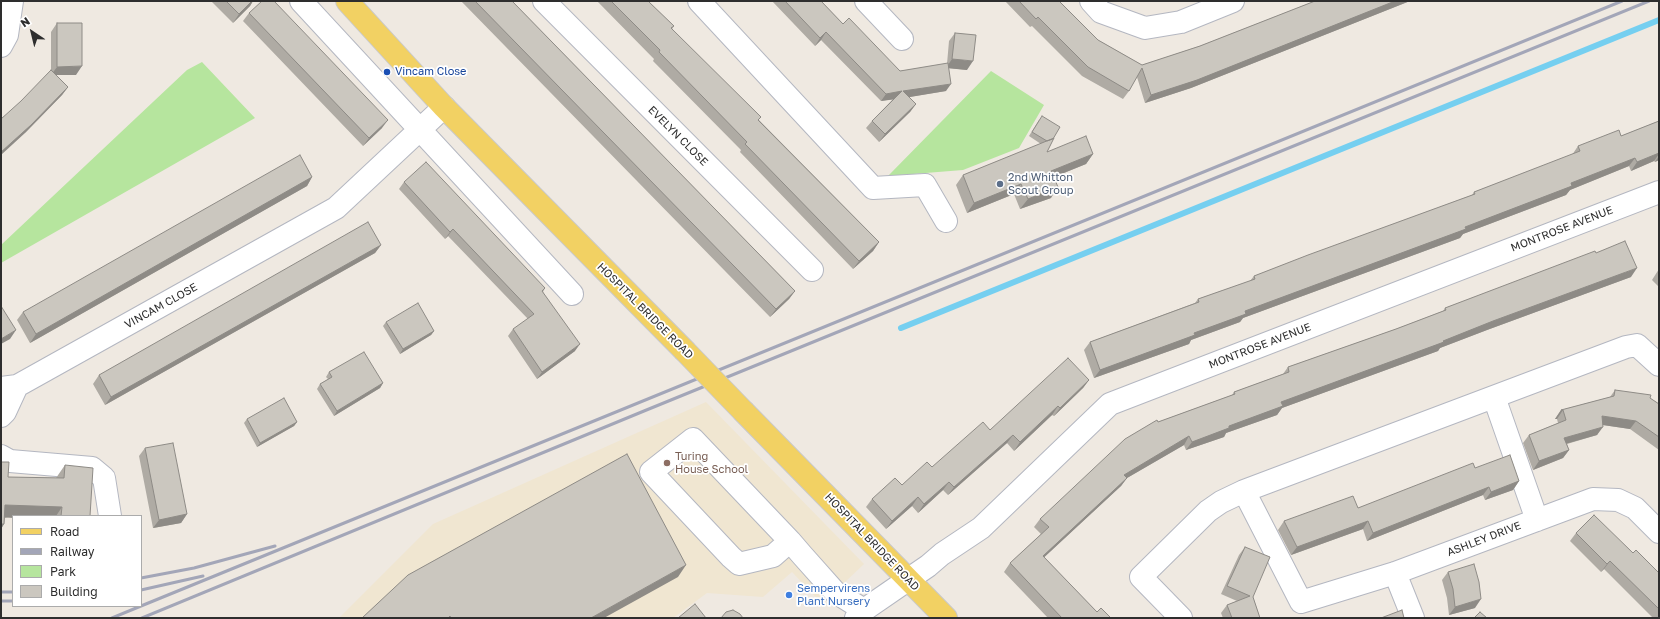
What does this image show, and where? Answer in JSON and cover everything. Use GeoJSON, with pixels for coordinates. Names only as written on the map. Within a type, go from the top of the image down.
{"type":"FeatureCollection","features":[{"type":"Feature","properties":{"kind":"main road","name":"HOSPITAL BRIDGE ROAD"},"geometry":{"type":"LineString","coordinates":[[347,1],[444,107],[946,618]]}},
{"type":"Feature","properties":{"kind":"street"},"geometry":{"type":"LineString","coordinates":[[1,46],[7,35],[12,1]]}},
{"type":"Feature","properties":{"kind":"street"},"geometry":{"type":"LineString","coordinates":[[301,1],[572,294]]}},
{"type":"Feature","properties":{"kind":"street","name":"EVELYN CLOSE"},"geometry":{"type":"LineString","coordinates":[[544,1],[812,270]]}},
{"type":"Feature","properties":{"kind":"street"},"geometry":{"type":"LineString","coordinates":[[699,1],[872,188],[925,186],[946,221]]}},
{"type":"Feature","properties":{"kind":"street"},"geometry":{"type":"LineString","coordinates":[[866,1],[902,39]]}},
{"type":"Feature","properties":{"kind":"street"},"geometry":{"type":"LineString","coordinates":[[1091,1],[1101,12],[1145,28],[1181,22],[1233,1]]}},
{"type":"Feature","properties":{"kind":"street","name":"VINCAM CLOSE"},"geometry":{"type":"LineString","coordinates":[[9,387],[336,208],[444,107]]}},
{"type":"Feature","properties":{"kind":"street","name":"MONTROSE AVENUE"},"geometry":{"type":"LineString","coordinates":[[860,614],[909,580],[942,554],[981,528],[1110,404],[1659,192]]}},
{"type":"Feature","properties":{"kind":"street"},"geometry":{"type":"LineString","coordinates":[[1181,618],[1142,577],[1208,511],[1221,502],[1244,491],[1626,347],[1637,345],[1659,365]]}},
{"type":"Feature","properties":{"kind":"street"},"geometry":{"type":"LineString","coordinates":[[1,416],[5,412],[9,387]]}},
{"type":"Feature","properties":{"kind":"street"},"geometry":{"type":"LineString","coordinates":[[1494,397],[1537,520]]}},
{"type":"Feature","properties":{"kind":"street"},"geometry":{"type":"LineString","coordinates":[[790,541],[773,556],[739,564],[651,472],[693,439],[790,541],[835,592],[860,614]]}},
{"type":"Feature","properties":{"kind":"street"},"geometry":{"type":"LineString","coordinates":[[1,456],[10,462],[92,468],[104,478],[110,515]]}},
{"type":"Feature","properties":{"kind":"street","name":"ASHLEY DRIVE"},"geometry":{"type":"LineString","coordinates":[[1244,491],[1301,602],[1395,573],[1593,499],[1618,500],[1635,508],[1659,532]]}},
{"type":"Feature","properties":{"kind":"street"},"geometry":{"type":"LineString","coordinates":[[1395,573],[1413,618]]}},
{"type":"Feature","properties":{"kind":"shaded area","name":"Turing House School"},"geometry":{"type":"Polygon","coordinates":[[[706,402],[864,564],[822,604],[792,572],[763,597],[707,593],[673,618],[339,618],[433,524],[706,402]]]}},
{"type":"Feature","properties":{"kind":"green space"},"geometry":{"type":"Polygon","coordinates":[[[202,62],[255,118],[1,263],[1,245],[187,70],[202,62]]]}},
{"type":"Feature","properties":{"kind":"green space"},"geometry":{"type":"Polygon","coordinates":[[[991,71],[1044,105],[1019,148],[963,170],[888,176],[991,71]]]}},
{"type":"Feature","properties":{"kind":"building"},"geometry":{"type":"Polygon","coordinates":[[[226,1],[252,1],[239,14],[226,1]]]}},
{"type":"Feature","properties":{"kind":"building"},"geometry":{"type":"Polygon","coordinates":[[[262,1],[274,1],[388,120],[369,138],[249,13],[262,1]]]}},
{"type":"Feature","properties":{"kind":"building"},"geometry":{"type":"Polygon","coordinates":[[[475,1],[512,1],[795,291],[776,309],[475,1]]]}},
{"type":"Feature","properties":{"kind":"building"},"geometry":{"type":"Polygon","coordinates":[[[611,1],[648,1],[674,26],[671,28],[761,117],[758,120],[879,242],[859,261],[745,144],[747,142],[659,52],[660,50],[611,1]]]}},
{"type":"Feature","properties":{"kind":"building"},"geometry":{"type":"Polygon","coordinates":[[[785,1],[821,1],[843,24],[849,18],[900,71],[948,63],[951,84],[903,91],[916,104],[885,134],[872,121],[902,91],[886,94],[826,32],[820,38],[785,1]]]}},
{"type":"Feature","properties":{"kind":"building"},"geometry":{"type":"Polygon","coordinates":[[[1019,1],[1059,1],[1098,40],[1142,65],[1200,46],[1315,1],[1395,1],[1197,80],[1151,95],[1142,68],[1129,91],[1088,67],[1038,17],[1036,19],[1019,1]]]}},
{"type":"Feature","properties":{"kind":"building"},"geometry":{"type":"Polygon","coordinates":[[[57,23],[82,23],[82,66],[57,67],[57,23]]]}},
{"type":"Feature","properties":{"kind":"building"},"geometry":{"type":"Polygon","coordinates":[[[955,33],[976,35],[973,61],[952,59],[955,33]]]}},
{"type":"Feature","properties":{"kind":"building"},"geometry":{"type":"Polygon","coordinates":[[[51,70],[68,87],[31,125],[1,152],[1,119],[51,70]]]}},
{"type":"Feature","properties":{"kind":"building"},"geometry":{"type":"Polygon","coordinates":[[[1042,116],[1060,127],[1053,139],[1047,141],[1032,132],[1042,116]]]}},
{"type":"Feature","properties":{"kind":"building"},"geometry":{"type":"Polygon","coordinates":[[[1659,121],[1659,153],[1637,162],[1635,158],[1571,183],[1572,186],[1465,227],[1466,229],[1245,311],[1246,314],[1194,333],[1195,335],[1100,370],[1090,342],[1199,302],[1198,299],[1255,279],[1254,276],[1308,255],[1475,194],[1474,192],[1580,151],[1578,146],[1619,130],[1621,136],[1659,121]]]}},
{"type":"Feature","properties":{"kind":"building"},"geometry":{"type":"Polygon","coordinates":[[[1086,136],[1093,154],[1051,171],[1058,187],[1028,199],[1021,184],[974,203],[963,175],[1054,138],[1047,152],[1086,136]]]}},
{"type":"Feature","properties":{"kind":"building"},"geometry":{"type":"Polygon","coordinates":[[[300,155],[312,177],[36,334],[23,312],[300,155]]]}},
{"type":"Feature","properties":{"kind":"building"},"geometry":{"type":"Polygon","coordinates":[[[426,162],[545,288],[542,291],[580,344],[542,372],[513,329],[534,314],[453,229],[450,232],[404,182],[426,162]]]}},
{"type":"Feature","properties":{"kind":"building"},"geometry":{"type":"Polygon","coordinates":[[[368,222],[381,245],[111,397],[99,375],[368,222]]]}},
{"type":"Feature","properties":{"kind":"building"},"geometry":{"type":"Polygon","coordinates":[[[1625,241],[1637,268],[1493,321],[1443,341],[1444,342],[1281,402],[1283,406],[1229,426],[1229,428],[1192,442],[1189,436],[1124,475],[1127,478],[1043,556],[1097,612],[1101,608],[1111,618],[1062,618],[1010,563],[1049,527],[1040,519],[1125,439],[1157,420],[1158,422],[1235,394],[1234,392],[1289,372],[1288,367],[1396,329],[1446,310],[1445,308],[1625,241]]]}},
{"type":"Feature","properties":{"kind":"building"},"geometry":{"type":"Polygon","coordinates":[[[418,303],[434,331],[403,349],[386,322],[418,303]]]}},
{"type":"Feature","properties":{"kind":"building"},"geometry":{"type":"Polygon","coordinates":[[[1,306],[16,330],[1,339],[1,306]]]}},
{"type":"Feature","properties":{"kind":"building"},"geometry":{"type":"Polygon","coordinates":[[[364,352],[383,383],[337,411],[320,384],[332,377],[329,372],[364,352]]]}},
{"type":"Feature","properties":{"kind":"building"},"geometry":{"type":"Polygon","coordinates":[[[1068,358],[1089,380],[1060,408],[1058,406],[1020,442],[1013,435],[954,487],[949,482],[924,504],[918,497],[892,521],[872,499],[895,478],[902,485],[927,462],[932,467],[983,422],[990,430],[1068,358]]]}},
{"type":"Feature","properties":{"kind":"building"},"geometry":{"type":"Polygon","coordinates":[[[1615,390],[1651,395],[1650,398],[1659,404],[1659,437],[1636,421],[1602,416],[1603,427],[1564,438],[1569,450],[1539,461],[1529,435],[1566,420],[1563,410],[1561,410],[1614,396],[1615,390]]]}},
{"type":"Feature","properties":{"kind":"building"},"geometry":{"type":"Polygon","coordinates":[[[284,398],[297,422],[260,443],[247,419],[284,398]]]}},
{"type":"Feature","properties":{"kind":"building"},"geometry":{"type":"Polygon","coordinates":[[[173,443],[187,514],[159,520],[145,448],[173,443]]]}},
{"type":"Feature","properties":{"kind":"building"},"geometry":{"type":"Polygon","coordinates":[[[627,454],[686,565],[591,618],[451,618],[450,616],[448,618],[362,618],[408,575],[627,454]]]}},
{"type":"Feature","properties":{"kind":"building"},"geometry":{"type":"Polygon","coordinates":[[[1510,455],[1519,481],[1491,492],[1489,487],[1373,533],[1368,521],[1297,547],[1284,521],[1353,496],[1358,508],[1473,463],[1475,468],[1510,455]]]}},
{"type":"Feature","properties":{"kind":"building"},"geometry":{"type":"Polygon","coordinates":[[[1,462],[9,462],[8,477],[64,478],[65,465],[93,468],[90,515],[61,515],[62,507],[5,505],[4,524],[1,524],[1,462]]]}},
{"type":"Feature","properties":{"kind":"building"},"geometry":{"type":"Polygon","coordinates":[[[1594,515],[1633,553],[1636,550],[1659,573],[1659,609],[1610,561],[1607,564],[1576,533],[1594,515]]]}},
{"type":"Feature","properties":{"kind":"building"},"geometry":{"type":"Polygon","coordinates":[[[1245,547],[1270,557],[1253,597],[1260,618],[1232,618],[1227,605],[1250,596],[1227,586],[1245,547]]]}},
{"type":"Feature","properties":{"kind":"building"},"geometry":{"type":"Polygon","coordinates":[[[1474,564],[1479,582],[1481,599],[1455,607],[1453,589],[1448,572],[1474,564]]]}},
{"type":"Feature","properties":{"kind":"building"},"geometry":{"type":"Polygon","coordinates":[[[695,604],[706,618],[678,618],[695,604]]]}},
{"type":"Feature","properties":{"kind":"building"},"geometry":{"type":"Polygon","coordinates":[[[733,610],[740,614],[743,618],[721,618],[726,612],[733,610]]]}},
{"type":"Feature","properties":{"kind":"building"},"geometry":{"type":"Polygon","coordinates":[[[1402,610],[1404,618],[1381,618],[1402,610]]]}},
{"type":"Feature","properties":{"kind":"building"},"geometry":{"type":"Polygon","coordinates":[[[1480,612],[1487,618],[1474,618],[1480,612]]]}},
{"type":"Feature","properties":{"kind":"waterway"},"geometry":{"type":"LineString","coordinates":[[901,328],[1659,20]]}},
{"type":"Feature","properties":{"kind":"railway"},"geometry":{"type":"LineString","coordinates":[[142,606],[1622,1]]}},
{"type":"Feature","properties":{"kind":"railway"},"geometry":{"type":"LineString","coordinates":[[142,618],[644,411],[1649,1]]}},
{"type":"Feature","properties":{"kind":"railway"},"geometry":{"type":"LineString","coordinates":[[142,578],[194,568],[275,546]]}},
{"type":"Feature","properties":{"kind":"railway"},"geometry":{"type":"LineString","coordinates":[[142,590],[203,576]]}},
{"type":"Feature","properties":{"kind":"railway"},"geometry":{"type":"LineString","coordinates":[[1,592],[12,592]]}},
{"type":"Feature","properties":{"kind":"railway"},"geometry":{"type":"LineString","coordinates":[[1,601],[12,601]]}},
{"type":"Feature","properties":{"kind":"railway"},"geometry":{"type":"LineString","coordinates":[[112,618],[139,607]]}},
{"type":"Feature","properties":{"kind":"place","name":"Vincam Close"},"geometry":{"type":"Point","coordinates":[387,72]}},
{"type":"Feature","properties":{"kind":"place","name":"2nd Whitton Scout Group"},"geometry":{"type":"Point","coordinates":[1000,184]}},
{"type":"Feature","properties":{"kind":"place","name":"Turing House School"},"geometry":{"type":"Point","coordinates":[667,463]}},
{"type":"Feature","properties":{"kind":"place","name":"Sempervirens Plant Nursery"},"geometry":{"type":"Point","coordinates":[789,595]}}]}
